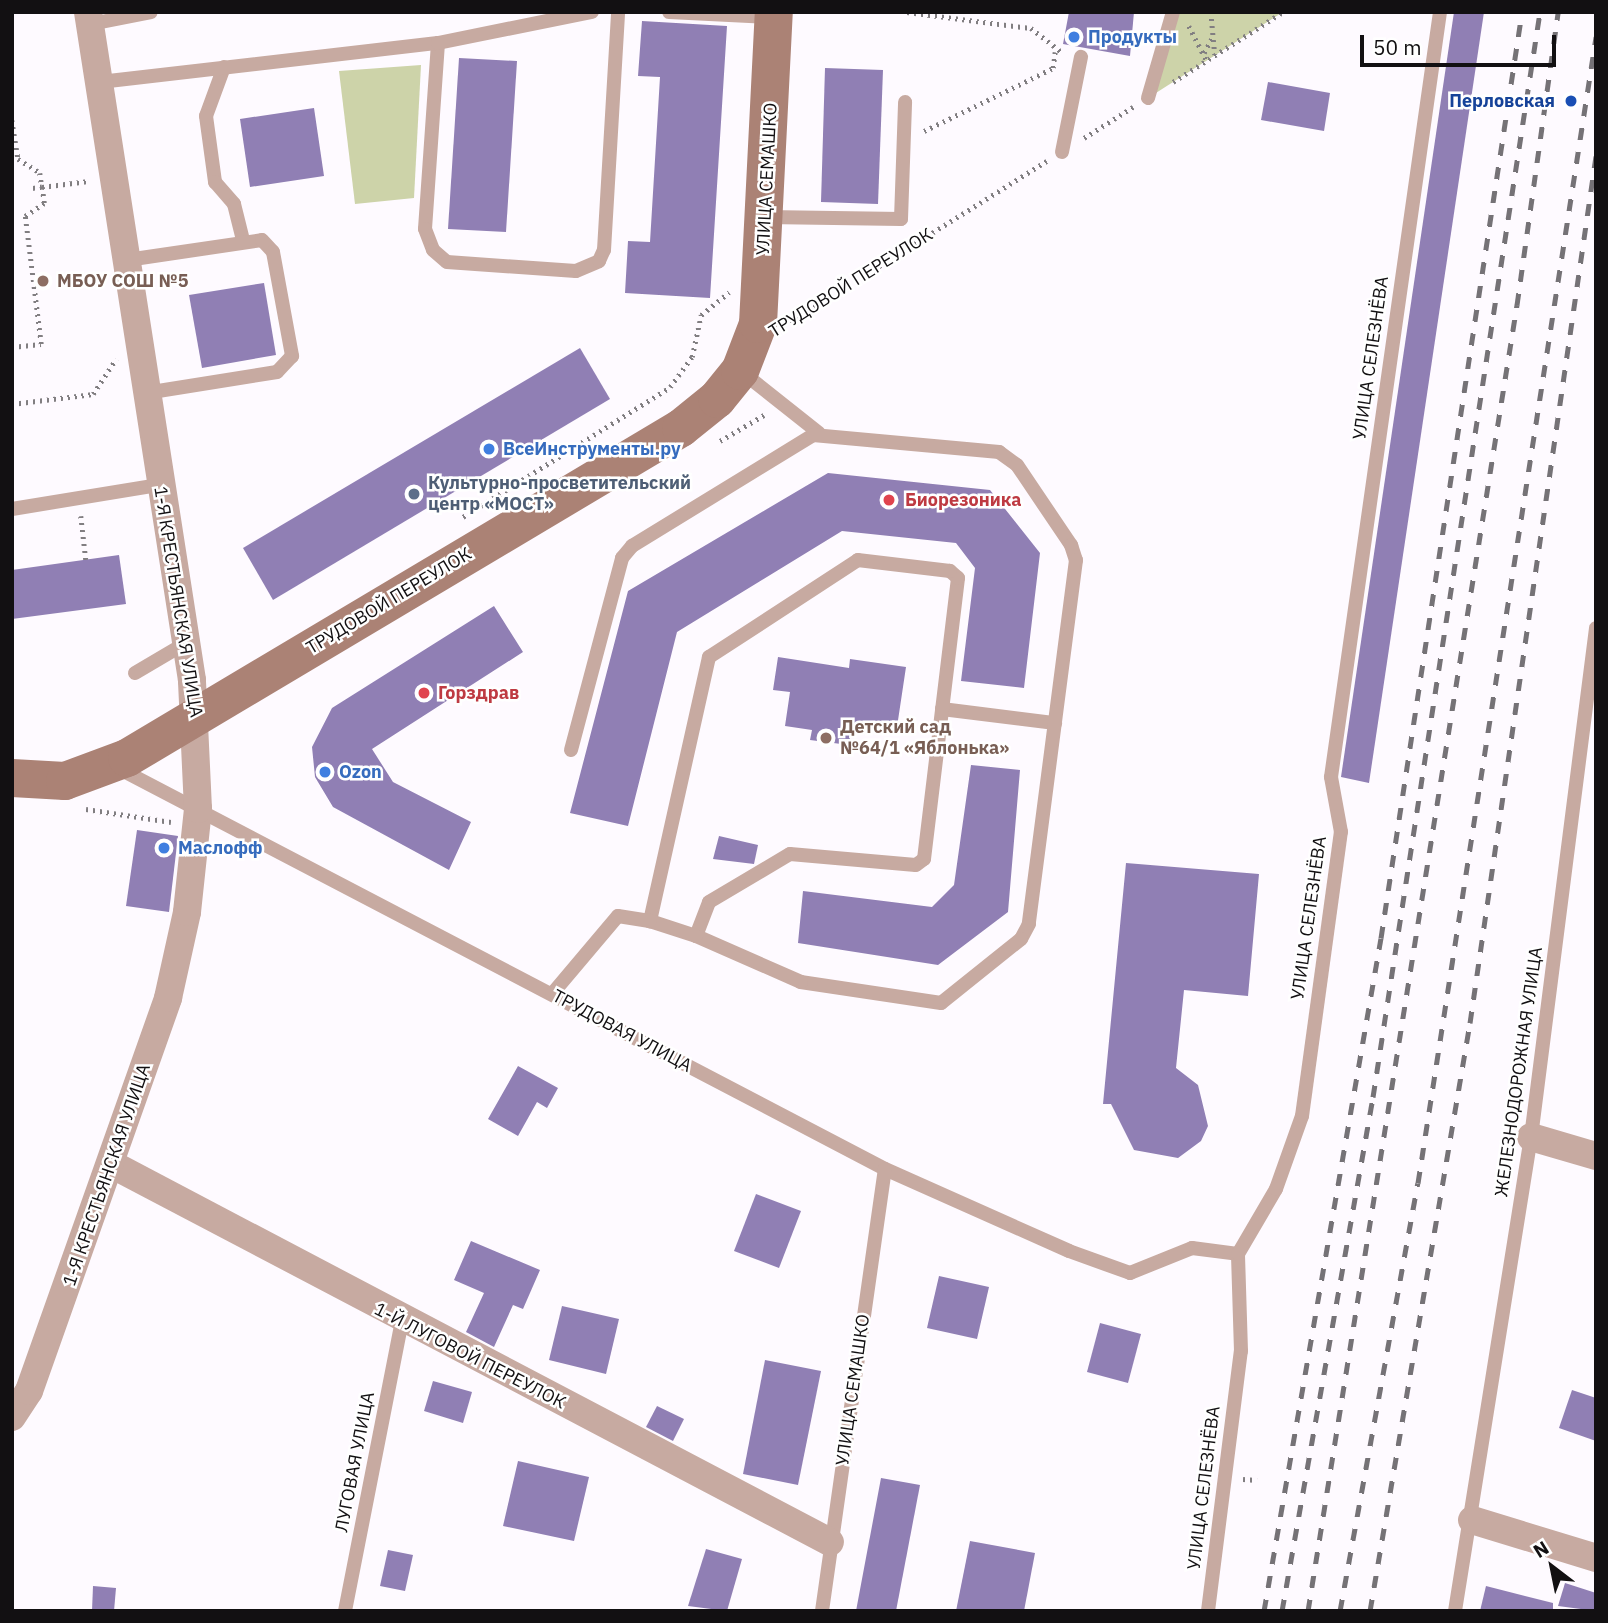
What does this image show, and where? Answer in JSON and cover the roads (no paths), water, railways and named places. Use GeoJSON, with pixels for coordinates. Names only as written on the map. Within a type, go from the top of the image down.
{"type":"FeatureCollection","features":[{"type":"Feature","properties":{"kind":"main road","name":"УЛИЦА СЕМАШКО"},"geometry":{"type":"LineString","coordinates":[[747,358],[766,217],[774,15]]}},
{"type":"Feature","properties":{"kind":"main road","name":"ТРУДОВОЙ ПЕРЕУЛОК"},"geometry":{"type":"LineString","coordinates":[[113,765],[681,428],[747,358]]}},
{"type":"Feature","properties":{"kind":"main road"},"geometry":{"type":"LineString","coordinates":[[12,778],[65,781],[113,765]]}},
{"type":"Feature","properties":{"kind":"street","name":"1-Я КРЕСТЬЯНСКАЯ УЛИЦА"},"geometry":{"type":"LineString","coordinates":[[12,1418],[29,1391],[113,1165],[168,998],[197,818],[197,716],[159,485],[90,18]]}},
{"type":"Feature","properties":{"kind":"street"},"geometry":{"type":"LineString","coordinates":[[1531,1137],[1596,1156]]}},
{"type":"Feature","properties":{"kind":"street","name":"1-Й ЛУГОВОЙ ПЕРЕУЛОК"},"geometry":{"type":"LineString","coordinates":[[113,1165],[402,1321],[830,1542]]}},
{"type":"Feature","properties":{"kind":"street"},"geometry":{"type":"LineString","coordinates":[[1472,1520],[1596,1559]]}},
{"type":"Feature","properties":{"kind":"lane"},"geometry":{"type":"LineString","coordinates":[[90,18],[151,12]]}},
{"type":"Feature","properties":{"kind":"lane"},"geometry":{"type":"LineString","coordinates":[[100,82],[438,43],[592,12]]}},
{"type":"Feature","properties":{"kind":"lane"},"geometry":{"type":"LineString","coordinates":[[438,43],[425,229],[433,250],[447,262],[576,271],[599,261],[604,250],[618,12]]}},
{"type":"Feature","properties":{"kind":"lane"},"geometry":{"type":"LineString","coordinates":[[669,12],[774,15]]}},
{"type":"Feature","properties":{"kind":"lane"},"geometry":{"type":"LineString","coordinates":[[1148,97],[1173,12]]}},
{"type":"Feature","properties":{"kind":"lane","name":"УЛИЦА СЕЛЕЗНЁВА"},"geometry":{"type":"LineString","coordinates":[[1208,1611],[1241,1350],[1238,1254],[1276,1189],[1302,1116],[1341,832],[1331,777],[1440,12]]}},
{"type":"Feature","properties":{"kind":"lane"},"geometry":{"type":"LineString","coordinates":[[1062,152],[1081,57]]}},
{"type":"Feature","properties":{"kind":"lane"},"geometry":{"type":"LineString","coordinates":[[224,67],[206,116],[215,182],[234,204],[243,241]]}},
{"type":"Feature","properties":{"kind":"lane"},"geometry":{"type":"LineString","coordinates":[[766,217],[901,219],[905,102]]}},
{"type":"Feature","properties":{"kind":"lane"},"geometry":{"type":"LineString","coordinates":[[127,260],[262,240],[273,252],[291,364],[277,372],[146,393]]}},
{"type":"Feature","properties":{"kind":"lane"},"geometry":{"type":"LineString","coordinates":[[747,358],[819,433]]}},
{"type":"Feature","properties":{"kind":"lane"},"geometry":{"type":"LineString","coordinates":[[552,994],[618,916],[650,921],[696,936],[801,982],[932,1003],[949,999],[1027,931],[1076,560],[1017,465],[988,448],[819,433],[627,552],[571,750]]}},
{"type":"Feature","properties":{"kind":"lane"},"geometry":{"type":"LineString","coordinates":[[12,509],[159,485]]}},
{"type":"Feature","properties":{"kind":"lane"},"geometry":{"type":"LineString","coordinates":[[650,921],[708,663],[717,649],[855,561],[950,571],[959,582],[922,863],[791,853],[709,902],[696,936]]}},
{"type":"Feature","properties":{"kind":"lane","name":"ЖЕЛЕЗНОДОРОЖНАЯ УЛИЦА"},"geometry":{"type":"LineString","coordinates":[[1455,1611],[1472,1520],[1531,1137],[1596,628]]}},
{"type":"Feature","properties":{"kind":"lane"},"geometry":{"type":"LineString","coordinates":[[135,673],[186,643]]}},
{"type":"Feature","properties":{"kind":"lane"},"geometry":{"type":"LineString","coordinates":[[942,709],[1055,723]]}},
{"type":"Feature","properties":{"kind":"lane","name":"ТРУДОВАЯ УЛИЦА"},"geometry":{"type":"LineString","coordinates":[[113,765],[197,818],[552,994],[886,1169],[1130,1273],[1192,1248],[1238,1254]]}},
{"type":"Feature","properties":{"kind":"lane","name":"УЛИЦА СЕМАШКО"},"geometry":{"type":"LineString","coordinates":[[822,1611],[886,1169]]}},
{"type":"Feature","properties":{"kind":"lane","name":"ЛУГОВАЯ УЛИЦА"},"geometry":{"type":"LineString","coordinates":[[345,1611],[402,1321]]}},
{"type":"Feature","properties":{"kind":"railway"},"geometry":{"type":"LineString","coordinates":[[1264,1611],[1381,938],[1522,12]]}},
{"type":"Feature","properties":{"kind":"railway"},"geometry":{"type":"LineString","coordinates":[[1282,1611],[1373,1097],[1540,12]]}},
{"type":"Feature","properties":{"kind":"railway"},"geometry":{"type":"LineString","coordinates":[[1308,1611],[1517,305],[1558,12]]}},
{"type":"Feature","properties":{"kind":"railway"},"geometry":{"type":"LineString","coordinates":[[1340,1611],[1418,1183],[1596,37]]}},
{"type":"Feature","properties":{"kind":"railway"},"geometry":{"type":"LineString","coordinates":[[1370,1611],[1470,1023],[1596,156]]}},
{"type":"Feature","properties":{"kind":"place","name":"Продукты"},"geometry":{"type":"Point","coordinates":[1074,37]}},
{"type":"Feature","properties":{"kind":"place","name":"Перловская"},"geometry":{"type":"Point","coordinates":[1571,101]}},
{"type":"Feature","properties":{"kind":"place","name":"МБОУ СОШ №5"},"geometry":{"type":"Point","coordinates":[43,281]}},
{"type":"Feature","properties":{"kind":"place","name":"ВсеИнструменты.ру"},"geometry":{"type":"Point","coordinates":[489,449]}},
{"type":"Feature","properties":{"kind":"place","name":"Культурно-просветительский центр «МОСТ»"},"geometry":{"type":"Point","coordinates":[414,494]}},
{"type":"Feature","properties":{"kind":"place","name":"Биорезоника"},"geometry":{"type":"Point","coordinates":[889,500]}},
{"type":"Feature","properties":{"kind":"place","name":"Горздрав"},"geometry":{"type":"Point","coordinates":[424,693]}},
{"type":"Feature","properties":{"kind":"place","name":"Детский сад №64/1 «Яблонька»"},"geometry":{"type":"Point","coordinates":[826,738]}},
{"type":"Feature","properties":{"kind":"place","name":"Ozon"},"geometry":{"type":"Point","coordinates":[325,772]}},
{"type":"Feature","properties":{"kind":"place","name":"Маслофф"},"geometry":{"type":"Point","coordinates":[164,848]}}]}
